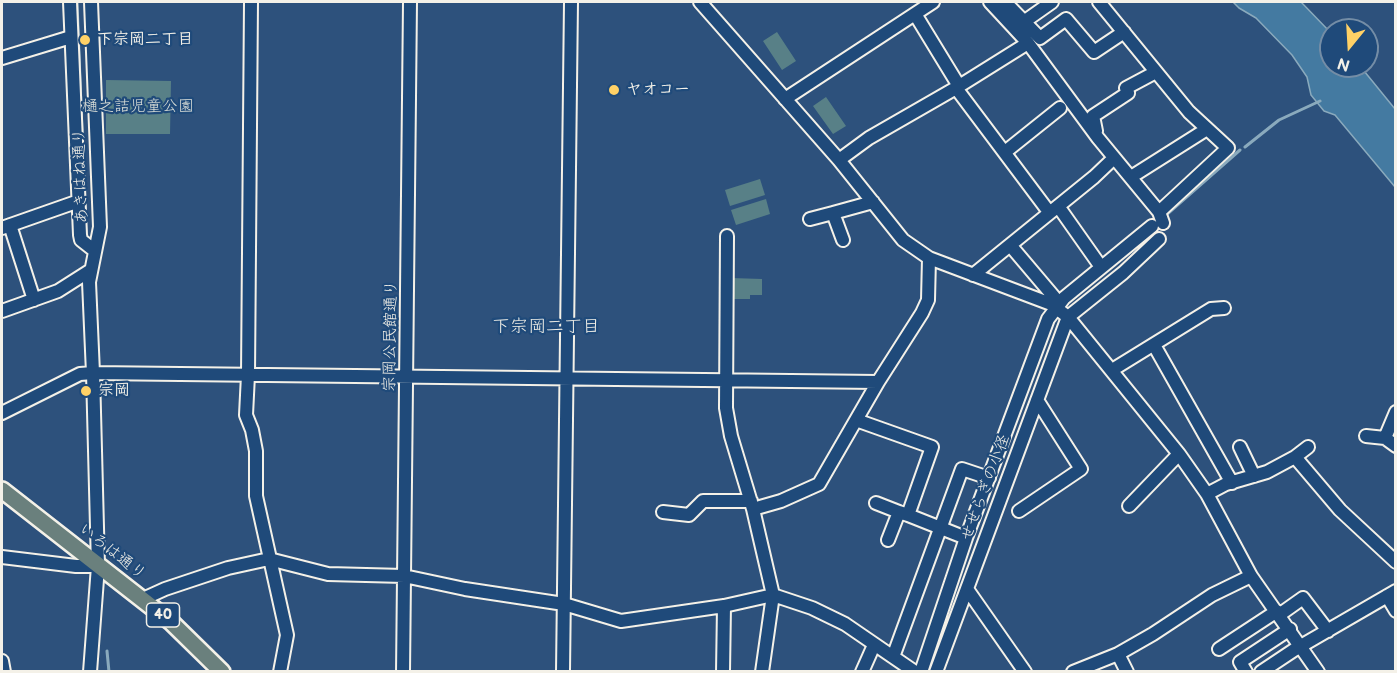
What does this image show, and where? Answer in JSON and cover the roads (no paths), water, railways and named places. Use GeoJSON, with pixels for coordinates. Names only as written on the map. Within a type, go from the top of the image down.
{"type":"FeatureCollection","features":[{"type":"Feature","properties":{"kind":"main road","name":"いろは通り"},"geometry":{"type":"LineString","coordinates":[[2,489],[143,599],[189,638],[222,672]]}},
{"type":"Feature","properties":{"kind":"street"},"geometry":{"type":"LineString","coordinates":[[70,2],[81,240],[95,251]]}},
{"type":"Feature","properties":{"kind":"street","name":"あきはね通り"},"geometry":{"type":"LineString","coordinates":[[90,672],[98,566],[89,274],[100,227],[91,2]]}},
{"type":"Feature","properties":{"kind":"street"},"geometry":{"type":"LineString","coordinates":[[251,2],[246,415],[256,451],[256,496],[286,635],[280,672]]}},
{"type":"Feature","properties":{"kind":"street","name":"宗岡公民館通り"},"geometry":{"type":"LineString","coordinates":[[403,672],[410,2]]}},
{"type":"Feature","properties":{"kind":"street"},"geometry":{"type":"LineString","coordinates":[[563,672],[571,2]]}},
{"type":"Feature","properties":{"kind":"street"},"geometry":{"type":"LineString","coordinates":[[700,2],[839,160],[903,240],[929,258],[989,283],[1051,304],[1068,317],[1179,454],[1207,494],[1251,576],[1316,668]]}},
{"type":"Feature","properties":{"kind":"street"},"geometry":{"type":"LineString","coordinates":[[785,99],[930,2]]}},
{"type":"Feature","properties":{"kind":"street"},"geometry":{"type":"LineString","coordinates":[[990,2],[1040,38],[1066,19],[1094,52],[1124,32]]}},
{"type":"Feature","properties":{"kind":"street"},"geometry":{"type":"LineString","coordinates":[[1005,2],[1028,42],[1098,138],[1131,177],[1158,220]]}},
{"type":"Feature","properties":{"kind":"street"},"geometry":{"type":"LineString","coordinates":[[1020,25],[1052,2]]}},
{"type":"Feature","properties":{"kind":"street"},"geometry":{"type":"LineString","coordinates":[[921,672],[966,538],[1048,319],[1064,298],[1158,220],[1228,147],[1189,112],[1099,2]]}},
{"type":"Feature","properties":{"kind":"street"},"geometry":{"type":"LineString","coordinates":[[915,14],[957,87],[1005,152],[1101,267]]}},
{"type":"Feature","properties":{"kind":"street"},"geometry":{"type":"LineString","coordinates":[[2,58],[72,37]]}},
{"type":"Feature","properties":{"kind":"street"},"geometry":{"type":"LineString","coordinates":[[839,160],[869,138],[957,87],[1028,42]]}},
{"type":"Feature","properties":{"kind":"street"},"geometry":{"type":"LineString","coordinates":[[1098,138],[1093,116],[1128,93],[1126,88],[1156,72]]}},
{"type":"Feature","properties":{"kind":"street"},"geometry":{"type":"LineString","coordinates":[[1005,152],[1060,108]]}},
{"type":"Feature","properties":{"kind":"street"},"geometry":{"type":"LineString","coordinates":[[1131,177],[1207,129]]}},
{"type":"Feature","properties":{"kind":"street"},"geometry":{"type":"LineString","coordinates":[[973,275],[1094,177],[1114,158]]}},
{"type":"Feature","properties":{"kind":"street"},"geometry":{"type":"LineString","coordinates":[[34,300],[6,226],[79,201]]}},
{"type":"Feature","properties":{"kind":"street"},"geometry":{"type":"LineString","coordinates":[[810,219],[873,202]]}},
{"type":"Feature","properties":{"kind":"street"},"geometry":{"type":"LineString","coordinates":[[833,213],[843,240]]}},
{"type":"Feature","properties":{"kind":"street"},"geometry":{"type":"LineString","coordinates":[[727,236],[726,408],[731,436],[752,505],[773,595],[762,672]]}},
{"type":"Feature","properties":{"kind":"street"},"geometry":{"type":"LineString","coordinates":[[1068,317],[1123,273],[1159,239]]}},
{"type":"Feature","properties":{"kind":"street"},"geometry":{"type":"LineString","coordinates":[[1010,245],[1054,297],[1055,308]]}},
{"type":"Feature","properties":{"kind":"street"},"geometry":{"type":"LineString","coordinates":[[663,512],[689,515],[703,501],[752,505],[781,501],[819,484],[878,382],[912,331],[928,300],[929,258]]}},
{"type":"Feature","properties":{"kind":"street"},"geometry":{"type":"LineString","coordinates":[[2,310],[58,291],[89,274]]}},
{"type":"Feature","properties":{"kind":"street"},"geometry":{"type":"LineString","coordinates":[[1112,369],[1211,309],[1224,308]]}},
{"type":"Feature","properties":{"kind":"street","name":"せせらぎの小径"},"geometry":{"type":"LineString","coordinates":[[936,672],[1068,317]]}},
{"type":"Feature","properties":{"kind":"street"},"geometry":{"type":"LineString","coordinates":[[1154,345],[1232,483]]}},
{"type":"Feature","properties":{"kind":"street"},"geometry":{"type":"LineString","coordinates":[[2,413],[80,374],[93,373],[878,382]]}},
{"type":"Feature","properties":{"kind":"street"},"geometry":{"type":"LineString","coordinates":[[1019,511],[1081,469],[1036,400]]}},
{"type":"Feature","properties":{"kind":"street"},"geometry":{"type":"LineString","coordinates":[[1385,438],[1395,412]]}},
{"type":"Feature","properties":{"kind":"street"},"geometry":{"type":"LineString","coordinates":[[856,420],[932,447],[904,513],[888,540]]}},
{"type":"Feature","properties":{"kind":"street"},"geometry":{"type":"LineString","coordinates":[[1366,436],[1385,438],[1395,446]]}},
{"type":"Feature","properties":{"kind":"street"},"geometry":{"type":"LineString","coordinates":[[1240,447],[1254,476]]}},
{"type":"Feature","properties":{"kind":"street"},"geometry":{"type":"LineString","coordinates":[[1207,494],[1267,472],[1308,447]]}},
{"type":"Feature","properties":{"kind":"street"},"geometry":{"type":"LineString","coordinates":[[1129,506],[1179,454]]}},
{"type":"Feature","properties":{"kind":"street"},"geometry":{"type":"LineString","coordinates":[[1294,457],[1340,510],[1395,562]]}},
{"type":"Feature","properties":{"kind":"street"},"geometry":{"type":"LineString","coordinates":[[893,657],[962,469],[989,478]]}},
{"type":"Feature","properties":{"kind":"street"},"geometry":{"type":"LineString","coordinates":[[876,502],[966,538]]}},
{"type":"Feature","properties":{"kind":"street"},"geometry":{"type":"LineString","coordinates":[[2,557],[76,566],[98,566]]}},
{"type":"Feature","properties":{"kind":"street"},"geometry":{"type":"LineString","coordinates":[[143,599],[165,589],[228,568],[269,559],[328,574],[404,576],[465,589],[564,604],[621,621],[724,606],[773,595],[812,608],[838,620],[915,672]]}},
{"type":"Feature","properties":{"kind":"street"},"geometry":{"type":"LineString","coordinates":[[1073,672],[1118,654],[1212,595],[1251,576]]}},
{"type":"Feature","properties":{"kind":"street"},"geometry":{"type":"LineString","coordinates":[[967,589],[1025,672]]}},
{"type":"Feature","properties":{"kind":"street"},"geometry":{"type":"LineString","coordinates":[[1262,672],[1391,593],[1395,611]]}},
{"type":"Feature","properties":{"kind":"street"},"geometry":{"type":"LineString","coordinates":[[1219,649],[1303,598],[1328,631]]}},
{"type":"Feature","properties":{"kind":"street"},"geometry":{"type":"LineString","coordinates":[[723,672],[724,606]]}},
{"type":"Feature","properties":{"kind":"street"},"geometry":{"type":"LineString","coordinates":[[1246,672],[1240,662],[1290,629]]}},
{"type":"Feature","properties":{"kind":"street"},"geometry":{"type":"LineString","coordinates":[[862,672],[874,645]]}},
{"type":"Feature","properties":{"kind":"street"},"geometry":{"type":"LineString","coordinates":[[1118,654],[1128,672]]}},
{"type":"Feature","properties":{"kind":"street"},"geometry":{"type":"LineString","coordinates":[[2,661],[4,672]]}},
{"type":"Feature","properties":{"kind":"water"},"geometry":{"type":"Polygon","coordinates":[[[1233,2],[1301,2],[1319,21],[1319,78],[1370,78],[1395,109],[1395,187],[1335,115],[1324,111],[1311,95],[1307,77],[1292,55],[1256,18],[1233,2]]]}},
{"type":"Feature","properties":{"kind":"waterway"},"geometry":{"type":"LineString","coordinates":[[77,2],[82,132]]}},
{"type":"Feature","properties":{"kind":"waterway"},"geometry":{"type":"LineString","coordinates":[[1245,147],[1279,120],[1320,101]]}},
{"type":"Feature","properties":{"kind":"waterway"},"geometry":{"type":"LineString","coordinates":[[1165,216],[1240,150]]}},
{"type":"Feature","properties":{"kind":"waterway"},"geometry":{"type":"LineString","coordinates":[[83,165],[86,236]]}},
{"type":"Feature","properties":{"kind":"waterway"},"geometry":{"type":"LineString","coordinates":[[107,651],[109,672]]}},
{"type":"Feature","properties":{"kind":"place","name":"下宗岡二丁目"},"geometry":{"type":"Point","coordinates":[85,40]}},
{"type":"Feature","properties":{"kind":"place","name":"ヤオコー"},"geometry":{"type":"Point","coordinates":[614,90]}},
{"type":"Feature","properties":{"kind":"place","name":"宗岡"},"geometry":{"type":"Point","coordinates":[86,391]}},
{"type":"Feature","properties":{"kind":"district","name":"下宗岡二丁目"},"geometry":{"type":"Point","coordinates":[546,327]}},
{"type":"Feature","properties":{"kind":"park label","name":"樋之詰児童公園"},"geometry":{"type":"Point","coordinates":[138,107]}}]}
